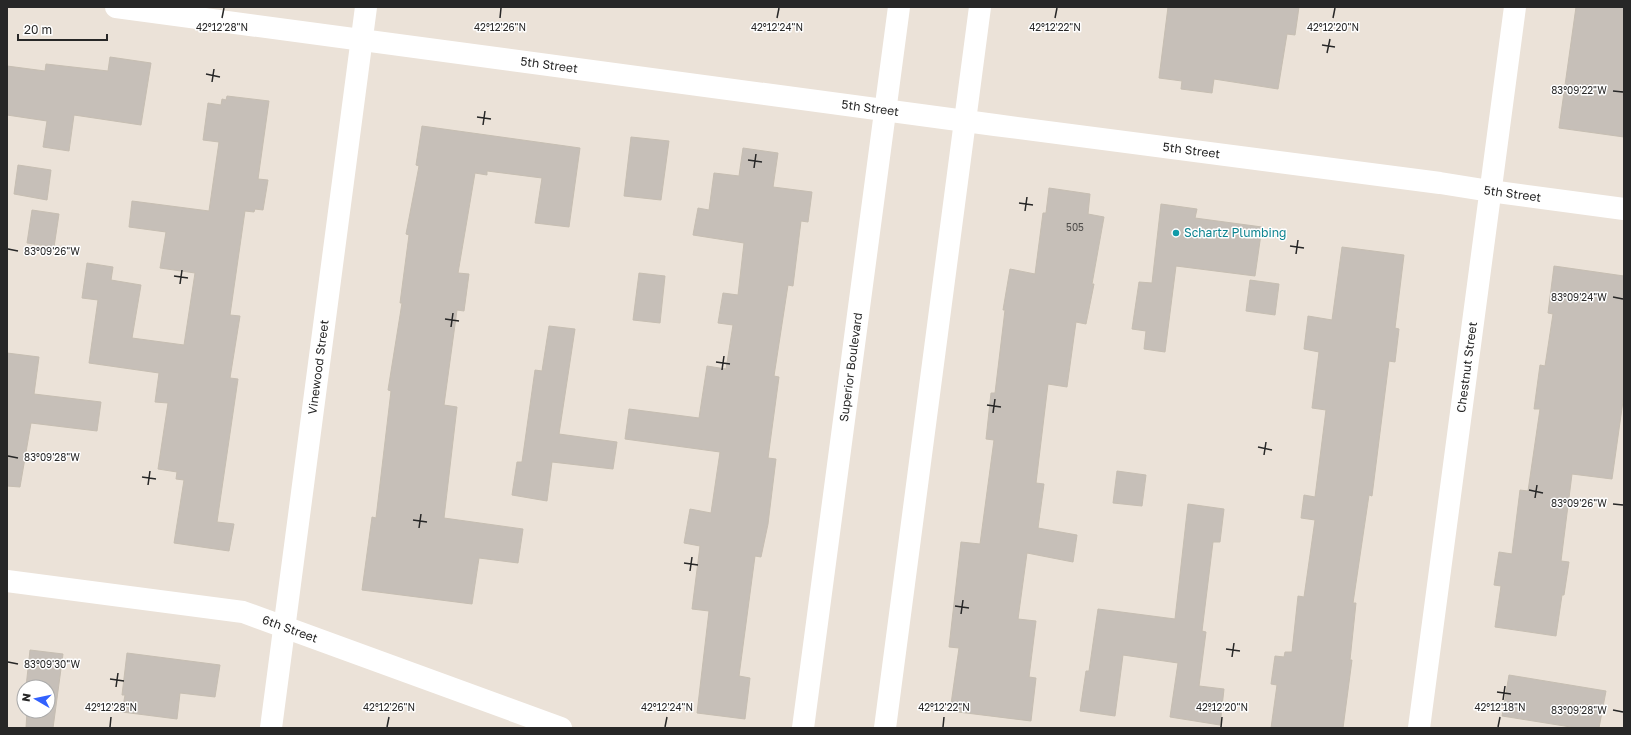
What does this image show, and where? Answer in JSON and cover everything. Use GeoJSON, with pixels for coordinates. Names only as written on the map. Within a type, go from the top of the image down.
{"type":"FeatureCollection","features":[{"type":"Feature","properties":{"kind":"street","name":"5th Street"},"geometry":{"type":"LineString","coordinates":[[116,7],[965,121],[1424,180],[1490,191],[1624,209]]}},
{"type":"Feature","properties":{"kind":"street","name":"Vinewood Street"},"geometry":{"type":"LineString","coordinates":[[271,728],[366,7]]}},
{"type":"Feature","properties":{"kind":"street","name":"Superior Boulevard"},"geometry":{"type":"LineString","coordinates":[[803,728],[899,7]]}},
{"type":"Feature","properties":{"kind":"street"},"geometry":{"type":"LineString","coordinates":[[885,728],[980,7]]}},
{"type":"Feature","properties":{"kind":"street","name":"Chestnut Street"},"geometry":{"type":"LineString","coordinates":[[1419,728],[1515,7]]}},
{"type":"Feature","properties":{"kind":"street","name":"6th Street"},"geometry":{"type":"LineString","coordinates":[[7,580],[243,612],[561,728]]}},
{"type":"Feature","properties":{"kind":"building"},"geometry":{"type":"Polygon","coordinates":[[[1168,7],[1299,7],[1295,35],[1287,34],[1278,89],[1214,79],[1212,93],[1181,89],[1182,81],[1159,78],[1168,7]]]}},
{"type":"Feature","properties":{"kind":"building"},"geometry":{"type":"Polygon","coordinates":[[[1576,7],[1624,7],[1624,137],[1559,128],[1576,7]]]}},
{"type":"Feature","properties":{"kind":"building"},"geometry":{"type":"Polygon","coordinates":[[[110,57],[151,63],[141,125],[74,115],[69,151],[43,147],[47,121],[7,115],[7,66],[45,71],[46,64],[108,71],[110,57]]]}},
{"type":"Feature","properties":{"kind":"building"},"geometry":{"type":"Polygon","coordinates":[[[227,96],[269,101],[258,179],[268,180],[263,210],[255,209],[254,212],[245,211],[230,315],[240,316],[230,378],[238,379],[217,522],[234,524],[229,551],[174,543],[184,480],[176,479],[177,472],[158,469],[168,403],[155,402],[159,373],[89,363],[98,300],[82,298],[87,263],[113,267],[111,280],[141,285],[132,338],[184,345],[195,273],[160,268],[166,232],[129,227],[132,201],[209,211],[219,142],[203,140],[208,103],[221,105],[222,99],[226,100],[227,96]]]}},
{"type":"Feature","properties":{"kind":"building"},"geometry":{"type":"Polygon","coordinates":[[[422,126],[580,148],[569,227],[535,223],[542,178],[487,171],[487,175],[475,173],[458,273],[469,274],[464,311],[457,310],[444,405],[457,407],[444,518],[523,529],[518,563],[479,558],[472,604],[362,590],[372,517],[376,518],[391,391],[388,390],[402,303],[400,303],[409,235],[406,234],[419,166],[416,165],[422,126]]]}},
{"type":"Feature","properties":{"kind":"building"},"geometry":{"type":"Polygon","coordinates":[[[631,137],[669,141],[661,200],[624,196],[631,137]]]}},
{"type":"Feature","properties":{"kind":"building"},"geometry":{"type":"Polygon","coordinates":[[[743,148],[778,153],[773,187],[812,192],[808,222],[801,221],[793,286],[788,285],[774,376],[779,377],[768,458],[776,459],[768,524],[761,557],[755,556],[739,676],[750,678],[745,719],[697,713],[709,611],[692,609],[700,546],[684,543],[690,509],[711,513],[720,452],[625,439],[629,409],[699,418],[707,366],[726,369],[733,325],[718,323],[723,293],[738,295],[744,243],[693,235],[698,208],[709,210],[714,173],[739,176],[743,148]]]}},
{"type":"Feature","properties":{"kind":"building"},"geometry":{"type":"Polygon","coordinates":[[[18,165],[51,170],[47,200],[14,194],[18,165]]]}},
{"type":"Feature","properties":{"kind":"building"},"geometry":{"type":"Polygon","coordinates":[[[1049,188],[1090,194],[1088,214],[1104,217],[1092,284],[1094,284],[1086,324],[1076,322],[1067,387],[1048,384],[1036,483],[1044,484],[1038,528],[1077,535],[1073,562],[1027,553],[1018,619],[1036,621],[1029,677],[1036,678],[1031,721],[950,711],[959,648],[949,647],[961,542],[980,544],[994,440],[986,439],[991,393],[995,393],[1005,310],[1003,310],[1010,269],[1035,274],[1043,213],[1046,213],[1049,188]]]}},
{"type":"Feature","properties":{"kind":"building"},"geometry":{"type":"Polygon","coordinates":[[[1161,204],[1197,209],[1195,218],[1262,227],[1255,276],[1176,266],[1165,352],[1144,349],[1146,331],[1132,329],[1139,282],[1152,283],[1161,204]]]}},
{"type":"Feature","properties":{"kind":"building"},"geometry":{"type":"Polygon","coordinates":[[[32,210],[59,214],[54,247],[27,243],[32,210]]]}},
{"type":"Feature","properties":{"kind":"building"},"geometry":{"type":"Polygon","coordinates":[[[1342,247],[1404,255],[1395,328],[1399,329],[1395,362],[1389,361],[1372,496],[1369,495],[1353,603],[1356,603],[1350,660],[1352,660],[1343,728],[1271,728],[1277,685],[1271,684],[1275,656],[1284,657],[1285,652],[1292,652],[1298,596],[1304,597],[1315,520],[1301,518],[1304,495],[1315,497],[1326,410],[1312,408],[1319,352],[1304,349],[1308,316],[1332,320],[1342,247]]]}},
{"type":"Feature","properties":{"kind":"building"},"geometry":{"type":"Polygon","coordinates":[[[1554,266],[1624,276],[1624,394],[1612,479],[1572,474],[1561,561],[1569,562],[1556,636],[1495,627],[1501,586],[1494,585],[1499,552],[1512,554],[1520,490],[1528,491],[1540,409],[1534,409],[1540,365],[1545,366],[1553,314],[1548,313],[1554,266]]]}},
{"type":"Feature","properties":{"kind":"building"},"geometry":{"type":"Polygon","coordinates":[[[639,273],[665,276],[660,323],[633,320],[639,273]]]}},
{"type":"Feature","properties":{"kind":"building"},"geometry":{"type":"Polygon","coordinates":[[[1250,280],[1279,284],[1275,315],[1246,311],[1250,280]]]}},
{"type":"Feature","properties":{"kind":"building"},"geometry":{"type":"Polygon","coordinates":[[[549,326],[575,329],[559,434],[617,442],[613,469],[552,462],[547,501],[512,495],[517,462],[522,462],[535,370],[542,371],[549,326]]]}},
{"type":"Feature","properties":{"kind":"building"},"geometry":{"type":"Polygon","coordinates":[[[7,353],[39,357],[34,394],[101,402],[97,431],[31,423],[20,487],[7,486],[7,353]]]}},
{"type":"Feature","properties":{"kind":"building"},"geometry":{"type":"Polygon","coordinates":[[[1117,471],[1146,475],[1142,506],[1113,503],[1117,471]]]}},
{"type":"Feature","properties":{"kind":"building"},"geometry":{"type":"Polygon","coordinates":[[[1188,504],[1224,509],[1220,542],[1213,542],[1202,631],[1206,632],[1199,686],[1224,689],[1220,725],[1170,717],[1178,663],[1123,655],[1115,716],[1080,711],[1086,671],[1089,671],[1098,609],[1175,619],[1188,504]]]}},
{"type":"Feature","properties":{"kind":"building"},"geometry":{"type":"Polygon","coordinates":[[[30,650],[63,654],[56,706],[56,679],[27,679],[30,650]]]}},
{"type":"Feature","properties":{"kind":"building"},"geometry":{"type":"Polygon","coordinates":[[[127,653],[220,665],[215,697],[180,693],[177,719],[122,712],[125,695],[122,695],[127,653]]]}},
{"type":"Feature","properties":{"kind":"building"},"geometry":{"type":"Polygon","coordinates":[[[1509,675],[1606,691],[1599,728],[1577,728],[1502,716],[1509,675]]]}},
{"type":"Feature","properties":{"kind":"building"},"geometry":{"type":"Polygon","coordinates":[[[27,719],[54,719],[53,728],[26,728],[27,719]]]}},
{"type":"Feature","properties":{"kind":"place","name":"Schartz Plumbing"},"geometry":{"type":"Point","coordinates":[1176,233]}}]}
